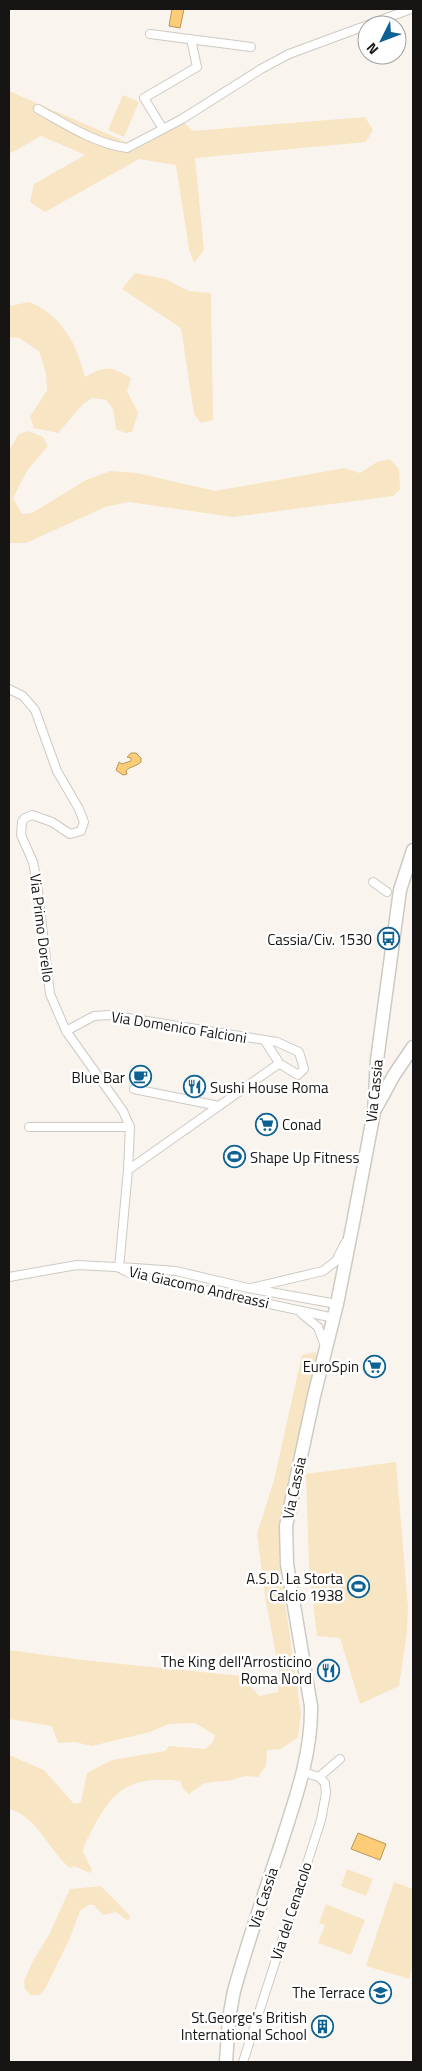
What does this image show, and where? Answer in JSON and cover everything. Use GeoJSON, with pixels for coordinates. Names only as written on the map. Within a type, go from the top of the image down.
{"type":"FeatureCollection","features":[{"type":"Feature","properties":{"kind":"main road","name":"Via Cassia"},"geometry":{"type":"LineString","coordinates":[[226,2062],[229,2018],[234,1991],[303,1772],[311,1727],[312,1706],[290,1582],[286,1537],[293,1490],[334,1318],[354,1223],[374,1112],[377,1060],[397,908],[400,890],[413,850]]}},
{"type":"Feature","properties":{"kind":"main road"},"geometry":{"type":"LineString","coordinates":[[374,1112],[394,1075],[413,1047]]}},
{"type":"Feature","properties":{"kind":"street"},"geometry":{"type":"LineString","coordinates":[[38,109],[82,132],[119,147],[127,148],[164,129],[261,69],[290,54],[411,9]]}},
{"type":"Feature","properties":{"kind":"street"},"geometry":{"type":"LineString","coordinates":[[150,34],[251,48]]}},
{"type":"Feature","properties":{"kind":"street"},"geometry":{"type":"LineString","coordinates":[[164,129],[144,98],[197,67],[191,39]]}},
{"type":"Feature","properties":{"kind":"street","name":"Via Primo Dorello"},"geometry":{"type":"LineString","coordinates":[[9,689],[23,696],[35,710],[57,771],[79,809],[84,822],[81,831],[76,834],[70,834],[52,822],[32,815],[25,818],[22,822],[21,835],[33,862],[37,883],[50,994],[66,1031],[123,1111],[130,1127],[119,1268]]}},
{"type":"Feature","properties":{"kind":"street"},"geometry":{"type":"LineString","coordinates":[[373,882],[387,892]]}},
{"type":"Feature","properties":{"kind":"street","name":"Via Domenico Falcioni"},"geometry":{"type":"LineString","coordinates":[[66,1031],[94,1016],[110,1014],[277,1042],[299,1052],[304,1068],[298,1075],[282,1065],[277,1065],[278,1061],[265,1041]]}},
{"type":"Feature","properties":{"kind":"street"},"geometry":{"type":"LineString","coordinates":[[128,1170],[277,1065]]}},
{"type":"Feature","properties":{"kind":"street"},"geometry":{"type":"LineString","coordinates":[[134,1089],[219,1106]]}},
{"type":"Feature","properties":{"kind":"street"},"geometry":{"type":"LineString","coordinates":[[29,1128],[130,1127]]}},
{"type":"Feature","properties":{"kind":"street","name":"Via Giacomo Andreassi"},"geometry":{"type":"LineString","coordinates":[[248,1288],[319,1273],[331,1267],[336,1262],[354,1223]]}},
{"type":"Feature","properties":{"kind":"street"},"geometry":{"type":"LineString","coordinates":[[120,1259],[128,1268]]}},
{"type":"Feature","properties":{"kind":"street","name":"Via Giacomo Andreassi"},"geometry":{"type":"LineString","coordinates":[[9,1277],[67,1266],[128,1268],[176,1272],[248,1288],[337,1304]]}},
{"type":"Feature","properties":{"kind":"street","name":"Via Giacomo Andreassi"},"geometry":{"type":"LineString","coordinates":[[119,1268],[132,1274],[334,1318]]}},
{"type":"Feature","properties":{"kind":"street","name":"Via Giacomo Andreassi"},"geometry":{"type":"LineString","coordinates":[[279,1306],[284,1280]]}},
{"type":"Feature","properties":{"kind":"street","name":"Via Giacomo Andreassi"},"geometry":{"type":"LineString","coordinates":[[298,1311],[318,1327],[326,1348]]}},
{"type":"Feature","properties":{"kind":"street"},"geometry":{"type":"LineString","coordinates":[[303,1772],[319,1777],[340,1759]]}},
{"type":"Feature","properties":{"kind":"street","name":"Via del Cenacolo"},"geometry":{"type":"LineString","coordinates":[[243,2062],[321,1820],[326,1788],[323,1780],[319,1777]]}},
{"type":"Feature","properties":{"kind":"shaded area"},"geometry":{"type":"Polygon","coordinates":[[[172,9],[184,9],[180,28],[169,26],[172,9]]]}},
{"type":"Feature","properties":{"kind":"shaded area"},"geometry":{"type":"Polygon","coordinates":[[[9,91],[126,142],[133,151],[184,123],[193,131],[365,117],[373,130],[366,142],[195,158],[204,250],[194,263],[189,249],[176,165],[139,159],[45,212],[30,202],[34,184],[85,155],[41,136],[9,154],[9,91]]]}},
{"type":"Feature","properties":{"kind":"shaded area"},"geometry":{"type":"Polygon","coordinates":[[[123,95],[139,102],[124,137],[108,130],[123,95]]]}},
{"type":"Feature","properties":{"kind":"shaded area"},"geometry":{"type":"Polygon","coordinates":[[[135,273],[165,279],[189,291],[211,293],[213,420],[201,423],[194,414],[181,328],[122,289],[135,273]]]}},
{"type":"Feature","properties":{"kind":"shaded area"},"geometry":{"type":"Polygon","coordinates":[[[30,302],[60,323],[72,342],[85,377],[98,370],[108,368],[131,378],[127,391],[138,413],[132,432],[125,433],[116,429],[113,409],[106,400],[93,398],[83,404],[58,433],[34,428],[30,417],[47,390],[46,373],[39,351],[19,338],[9,337],[9,306],[30,302]]]}},
{"type":"Feature","properties":{"kind":"shaded area"},"geometry":{"type":"Polygon","coordinates":[[[28,431],[43,437],[48,446],[27,471],[13,498],[22,514],[32,513],[86,480],[110,471],[137,473],[215,491],[345,468],[360,473],[377,462],[390,459],[399,469],[400,489],[393,496],[233,517],[129,502],[105,507],[26,543],[9,543],[9,450],[19,434],[28,431]]]}},
{"type":"Feature","properties":{"kind":"shaded area"},"geometry":{"type":"Polygon","coordinates":[[[131,753],[136,753],[141,758],[141,762],[128,769],[126,771],[127,774],[123,775],[116,770],[119,762],[122,764],[131,761],[131,758],[127,757],[131,753]]]}},
{"type":"Feature","properties":{"kind":"shaded area"},"geometry":{"type":"Polygon","coordinates":[[[315,1352],[321,1362],[281,1536],[279,1560],[301,1714],[298,1737],[281,1749],[267,1750],[266,1766],[258,1777],[245,1776],[232,1780],[204,1783],[189,1794],[184,1790],[180,1781],[160,1780],[143,1781],[119,1792],[101,1814],[84,1846],[83,1852],[92,1870],[90,1873],[74,1866],[70,1868],[62,1861],[35,1826],[19,1813],[9,1809],[9,1755],[44,1770],[74,1804],[81,1802],[87,1773],[112,1760],[165,1751],[169,1746],[205,1749],[213,1742],[215,1735],[195,1723],[169,1724],[150,1732],[92,1746],[75,1742],[58,1743],[52,1726],[9,1719],[9,1650],[82,1660],[242,1676],[259,1696],[278,1692],[279,1670],[266,1602],[257,1534],[274,1480],[302,1355],[315,1352]]]}},
{"type":"Feature","properties":{"kind":"shaded area","name":"A.S.D. La Storta Calcio 1938"},"geometry":{"type":"Polygon","coordinates":[[[396,1462],[408,1607],[407,1632],[399,1686],[360,1704],[340,1638],[317,1636],[309,1568],[306,1474],[396,1462]]]}},
{"type":"Feature","properties":{"kind":"shaded area"},"geometry":{"type":"Polygon","coordinates":[[[358,1833],[386,1844],[380,1860],[351,1849],[358,1833]]]}},
{"type":"Feature","properties":{"kind":"shaded area"},"geometry":{"type":"Polygon","coordinates":[[[347,1869],[373,1879],[366,1896],[341,1886],[347,1869]]]}},
{"type":"Feature","properties":{"kind":"shaded area"},"geometry":{"type":"Polygon","coordinates":[[[394,1882],[413,1889],[413,1965],[409,1979],[366,1966],[394,1882]]]}},
{"type":"Feature","properties":{"kind":"shaded area"},"geometry":{"type":"Polygon","coordinates":[[[101,1886],[130,1916],[128,1921],[116,1912],[103,1915],[94,1905],[88,1905],[80,1911],[70,1938],[45,1989],[39,1995],[31,1995],[25,1989],[24,1981],[33,1961],[50,1933],[70,1889],[101,1886]]]}},
{"type":"Feature","properties":{"kind":"shaded area"},"geometry":{"type":"Polygon","coordinates":[[[326,1904],[365,1920],[351,1955],[318,1943],[325,1925],[319,1923],[326,1904]]]}},
{"type":"Feature","properties":{"kind":"place","name":"Cassia/Civ. 1530"},"geometry":{"type":"Point","coordinates":[388,939]}},
{"type":"Feature","properties":{"kind":"place","name":"Blue Bar"},"geometry":{"type":"Point","coordinates":[141,1077]}},
{"type":"Feature","properties":{"kind":"place","name":"Sushi House Roma"},"geometry":{"type":"Point","coordinates":[194,1087]}},
{"type":"Feature","properties":{"kind":"place","name":"Conad"},"geometry":{"type":"Point","coordinates":[266,1124]}},
{"type":"Feature","properties":{"kind":"place","name":"Shape Up Fitness"},"geometry":{"type":"Point","coordinates":[234,1157]}},
{"type":"Feature","properties":{"kind":"place","name":"EuroSpin"},"geometry":{"type":"Point","coordinates":[375,1366]}},
{"type":"Feature","properties":{"kind":"place","name":"A.S.D. La Storta Calcio 1938"},"geometry":{"type":"Point","coordinates":[359,1587]}},
{"type":"Feature","properties":{"kind":"place","name":"The King dell'Arrosticino Roma Nord"},"geometry":{"type":"Point","coordinates":[328,1670]}},
{"type":"Feature","properties":{"kind":"place","name":"The Terrace"},"geometry":{"type":"Point","coordinates":[381,1992]}},
{"type":"Feature","properties":{"kind":"place","name":"St.George's British International School"},"geometry":{"type":"Point","coordinates":[323,2026]}}]}
